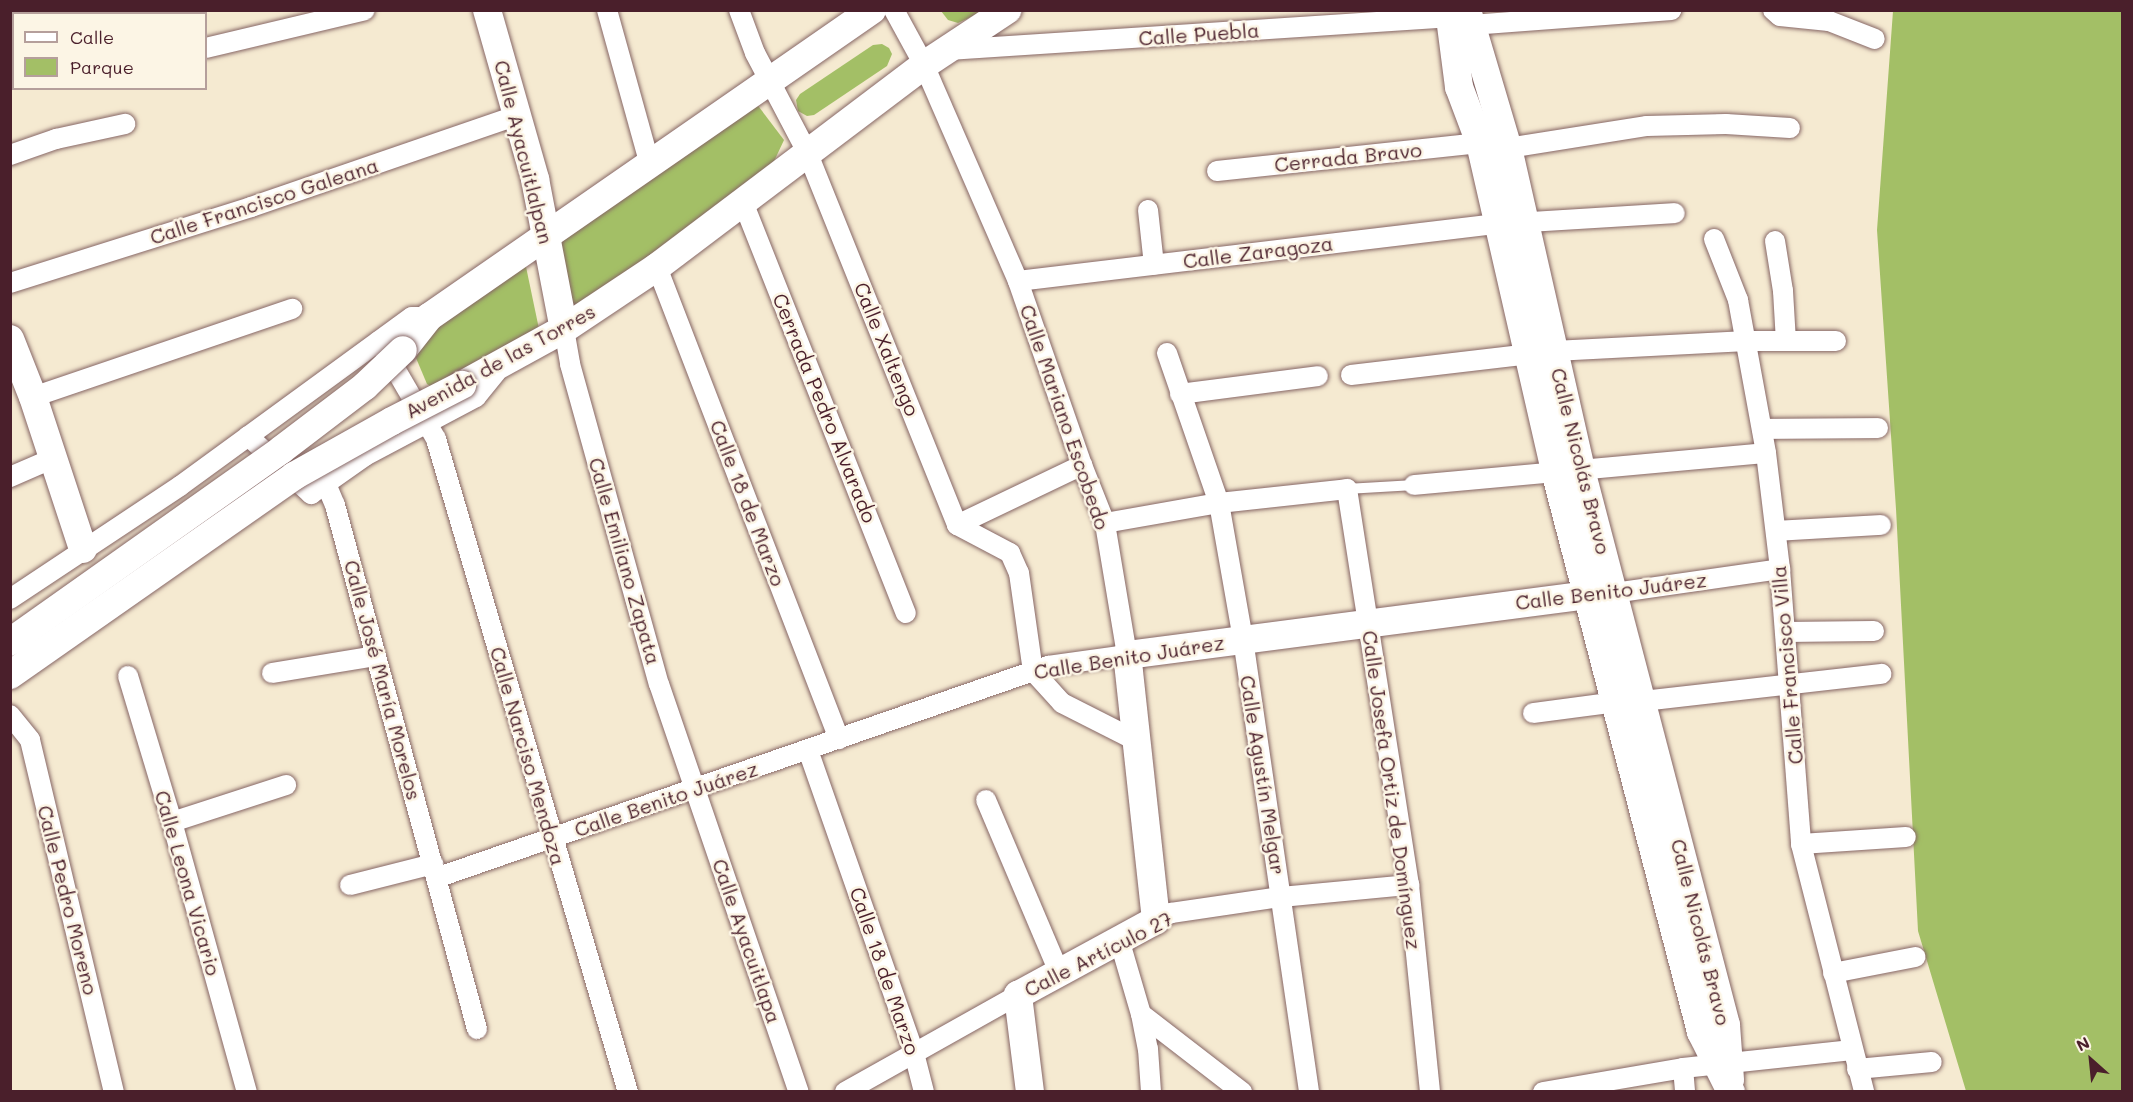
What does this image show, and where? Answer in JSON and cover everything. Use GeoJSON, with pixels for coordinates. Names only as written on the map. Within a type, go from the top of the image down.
{"type":"FeatureCollection","features":[{"type":"Feature","properties":{"kind":"main road","name":"Calle Ayacuitlalpan"},"geometry":{"type":"LineString","coordinates":[[487,10],[535,179],[564,329]]}},
{"type":"Feature","properties":{"kind":"main road"},"geometry":{"type":"LineString","coordinates":[[10,642],[281,450],[364,386],[391,346],[429,317],[872,10]]}},
{"type":"Feature","properties":{"kind":"main road","name":"Avenida de las Torres"},"geometry":{"type":"LineString","coordinates":[[10,675],[294,477],[392,421],[564,329],[657,267],[935,58],[1007,10]]}},
{"type":"Feature","properties":{"kind":"main road","name":"Calle Nicolás Bravo"},"geometry":{"type":"LineString","coordinates":[[1459,16],[1459,87],[1511,224],[1568,470],[1629,701],[1701,1032],[1726,1075]]}},
{"type":"Feature","properties":{"kind":"main road","name":"Calle Nicolás Bravo"},"geometry":{"type":"LineString","coordinates":[[1459,16],[1508,148],[1511,224]]}},
{"type":"Feature","properties":{"kind":"main road"},"geometry":{"type":"LineString","coordinates":[[10,339],[54,458],[83,549]]}},
{"type":"Feature","properties":{"kind":"main road","name":"Calle Benito Juárez"},"geometry":{"type":"LineString","coordinates":[[1127,655],[1601,593]]}},
{"type":"Feature","properties":{"kind":"main road","name":"Calle Mariano Escobedo"},"geometry":{"type":"LineString","coordinates":[[1127,655],[1156,920]]}},
{"type":"Feature","properties":{"kind":"main road","name":"Calle Artículo 27"},"geometry":{"type":"LineString","coordinates":[[1018,995],[1156,920]]}},
{"type":"Feature","properties":{"kind":"main road"},"geometry":{"type":"LineString","coordinates":[[1018,995],[1030,1092]]}},
{"type":"Feature","properties":{"kind":"street"},"geometry":{"type":"LineString","coordinates":[[207,48],[365,10]]}},
{"type":"Feature","properties":{"kind":"street"},"geometry":{"type":"LineString","coordinates":[[607,10],[651,165]]}},
{"type":"Feature","properties":{"kind":"street","name":"Calle Xaltengo"},"geometry":{"type":"LineString","coordinates":[[739,10],[754,53],[808,154],[957,525]]}},
{"type":"Feature","properties":{"kind":"street","name":"Calle Mariano Escobedo"},"geometry":{"type":"LineString","coordinates":[[894,10],[935,58],[1018,281],[1082,465],[1105,523],[1127,655]]}},
{"type":"Feature","properties":{"kind":"street","name":"Calle Puebla"},"geometry":{"type":"LineString","coordinates":[[935,58],[1459,16],[1671,10]]}},
{"type":"Feature","properties":{"kind":"street"},"geometry":{"type":"LineString","coordinates":[[1773,10],[1780,16],[1829,21],[1875,39]]}},
{"type":"Feature","properties":{"kind":"street","name":"Calle Francisco Galeana"},"geometry":{"type":"LineString","coordinates":[[10,283],[251,207],[516,116]]}},
{"type":"Feature","properties":{"kind":"street"},"geometry":{"type":"LineString","coordinates":[[10,155],[56,139],[126,124]]}},
{"type":"Feature","properties":{"kind":"street"},"geometry":{"type":"LineString","coordinates":[[1480,143],[1508,148],[1647,126],[1726,124],[1790,128]]}},
{"type":"Feature","properties":{"kind":"street","name":"Cerrada Bravo"},"geometry":{"type":"LineString","coordinates":[[1217,171],[1480,143]]}},
{"type":"Feature","properties":{"kind":"street","name":"Cerrada Pedro Alvarado"},"geometry":{"type":"LineString","coordinates":[[743,202],[906,613]]}},
{"type":"Feature","properties":{"kind":"street"},"geometry":{"type":"LineString","coordinates":[[1148,210],[1154,265]]}},
{"type":"Feature","properties":{"kind":"street","name":"Calle Zaragoza"},"geometry":{"type":"LineString","coordinates":[[1018,281],[1511,224],[1675,213]]}},
{"type":"Feature","properties":{"kind":"street","name":"Calle Francisco Villa"},"geometry":{"type":"LineString","coordinates":[[1714,239],[1738,300],[1766,453],[1780,569],[1801,844],[1864,1092]]}},
{"type":"Feature","properties":{"kind":"street"},"geometry":{"type":"LineString","coordinates":[[1775,241],[1783,291],[1786,340]]}},
{"type":"Feature","properties":{"kind":"street","name":"Calle 18 de Marzo"},"geometry":{"type":"LineString","coordinates":[[657,267],[839,739]]}},
{"type":"Feature","properties":{"kind":"street"},"geometry":{"type":"LineString","coordinates":[[33,398],[292,309]]}},
{"type":"Feature","properties":{"kind":"street","name":"Calle Emiliano Zapata"},"geometry":{"type":"LineString","coordinates":[[564,329],[570,364],[659,684],[695,790]]}},
{"type":"Feature","properties":{"kind":"street"},"geometry":{"type":"LineString","coordinates":[[1541,352],[1747,341],[1836,341]]}},
{"type":"Feature","properties":{"kind":"street"},"geometry":{"type":"LineString","coordinates":[[10,599],[180,486],[248,436],[391,346]]}},
{"type":"Feature","properties":{"kind":"street","name":"Calle Narciso Mendoza"},"geometry":{"type":"LineString","coordinates":[[391,346],[424,423],[436,439],[628,1092]]}},
{"type":"Feature","properties":{"kind":"street","name":"Calle Nicolás Bravo"},"geometry":{"type":"LineString","coordinates":[[1351,375],[1541,352]]}},
{"type":"Feature","properties":{"kind":"street","name":"Calle Agustín Melgar"},"geometry":{"type":"LineString","coordinates":[[1167,353],[1219,502],[1243,639],[1309,1092]]}},
{"type":"Feature","properties":{"kind":"street"},"geometry":{"type":"LineString","coordinates":[[248,436],[311,494],[365,456],[476,397],[502,363]]}},
{"type":"Feature","properties":{"kind":"street"},"geometry":{"type":"LineString","coordinates":[[1180,394],[1318,375]]}},
{"type":"Feature","properties":{"kind":"street"},"geometry":{"type":"LineString","coordinates":[[1762,429],[1878,428]]}},
{"type":"Feature","properties":{"kind":"street"},"geometry":{"type":"LineString","coordinates":[[1414,485],[1766,453]]}},
{"type":"Feature","properties":{"kind":"street"},"geometry":{"type":"LineString","coordinates":[[10,477],[54,458]]}},
{"type":"Feature","properties":{"kind":"street"},"geometry":{"type":"LineString","coordinates":[[957,525],[1082,465]]}},
{"type":"Feature","properties":{"kind":"street","name":"Calle José María Morelos"},"geometry":{"type":"LineString","coordinates":[[326,484],[335,505],[477,1029]]}},
{"type":"Feature","properties":{"kind":"street"},"geometry":{"type":"LineString","coordinates":[[1105,523],[1219,502],[1347,489]]}},
{"type":"Feature","properties":{"kind":"street","name":"Calle Josefa Ortiz de Domínguez"},"geometry":{"type":"LineString","coordinates":[[1347,489],[1410,885],[1430,1092]]}},
{"type":"Feature","properties":{"kind":"street"},"geometry":{"type":"LineString","coordinates":[[957,525],[1010,553],[1019,573],[1033,671],[1062,704],[1137,741]]}},
{"type":"Feature","properties":{"kind":"street"},"geometry":{"type":"LineString","coordinates":[[1776,531],[1881,525]]}},
{"type":"Feature","properties":{"kind":"street","name":"Calle Benito Juárez"},"geometry":{"type":"LineString","coordinates":[[1601,593],[1780,569]]}},
{"type":"Feature","properties":{"kind":"street"},"geometry":{"type":"LineString","coordinates":[[1785,632],[1874,631]]}},
{"type":"Feature","properties":{"kind":"street","name":"Calle Benito Juárez"},"geometry":{"type":"LineString","coordinates":[[350,885],[434,871],[552,838],[1048,666],[1127,655]]}},
{"type":"Feature","properties":{"kind":"street"},"geometry":{"type":"LineString","coordinates":[[272,673],[376,656]]}},
{"type":"Feature","properties":{"kind":"street"},"geometry":{"type":"LineString","coordinates":[[1533,713],[1881,674]]}},
{"type":"Feature","properties":{"kind":"street","name":"Calle Leona Vicario"},"geometry":{"type":"LineString","coordinates":[[128,676],[172,822],[247,1092]]}},
{"type":"Feature","properties":{"kind":"street","name":"Calle Pedro Moreno"},"geometry":{"type":"LineString","coordinates":[[11,715],[30,740],[114,1092]]}},
{"type":"Feature","properties":{"kind":"street","name":"Calle 18 de Marzo"},"geometry":{"type":"LineString","coordinates":[[808,750],[914,1053],[924,1092]]}},
{"type":"Feature","properties":{"kind":"street"},"geometry":{"type":"LineString","coordinates":[[172,822],[286,785]]}},
{"type":"Feature","properties":{"kind":"street","name":"Calle Ayacuitlapa"},"geometry":{"type":"LineString","coordinates":[[695,790],[799,1092]]}},
{"type":"Feature","properties":{"kind":"street"},"geometry":{"type":"LineString","coordinates":[[986,800],[1059,972]]}},
{"type":"Feature","properties":{"kind":"street"},"geometry":{"type":"LineString","coordinates":[[1801,844],[1906,837]]}},
{"type":"Feature","properties":{"kind":"street","name":"Calle Artículo 27"},"geometry":{"type":"LineString","coordinates":[[1156,920],[1171,913],[1281,897],[1410,885]]}},
{"type":"Feature","properties":{"kind":"street"},"geometry":{"type":"LineString","coordinates":[[1119,939],[1141,1014],[1148,1048],[1151,1092]]}},
{"type":"Feature","properties":{"kind":"street"},"geometry":{"type":"LineString","coordinates":[[1833,973],[1915,957]]}},
{"type":"Feature","properties":{"kind":"street","name":"Calle Artículo 27"},"geometry":{"type":"LineString","coordinates":[[845,1092],[1018,995]]}},
{"type":"Feature","properties":{"kind":"street"},"geometry":{"type":"LineString","coordinates":[[1141,1014],[1242,1092]]}},
{"type":"Feature","properties":{"kind":"street"},"geometry":{"type":"LineString","coordinates":[[1555,1090],[1683,1068],[1726,1075],[1855,1059],[1932,1062]]}},
{"type":"Feature","properties":{"kind":"street"},"geometry":{"type":"LineString","coordinates":[[1683,1068],[1685,1092]]}},
{"type":"Feature","properties":{"kind":"lane"},"geometry":{"type":"LineString","coordinates":[[1347,489],[1414,485]]}},
{"type":"Feature","properties":{"kind":"green space"},"geometry":{"type":"Polygon","coordinates":[[[941,11],[984,11],[958,23],[948,20],[941,11]]]}},
{"type":"Feature","properties":{"kind":"green space"},"geometry":{"type":"Polygon","coordinates":[[[1893,11],[2122,11],[2122,1091],[1966,1091],[1918,931],[1896,509],[1877,230],[1893,11]]]}},
{"type":"Feature","properties":{"kind":"green space"},"geometry":{"type":"Polygon","coordinates":[[[882,44],[889,48],[892,54],[887,66],[814,115],[807,116],[798,111],[796,100],[800,94],[873,45],[882,44]]]}},
{"type":"Feature","properties":{"kind":"green space"},"geometry":{"type":"Polygon","coordinates":[[[753,99],[784,140],[769,172],[570,312],[559,235],[753,99]]]}},
{"type":"Feature","properties":{"kind":"green space"},"geometry":{"type":"Polygon","coordinates":[[[525,262],[539,329],[438,391],[427,384],[416,358],[419,341],[525,262]]]}}]}
